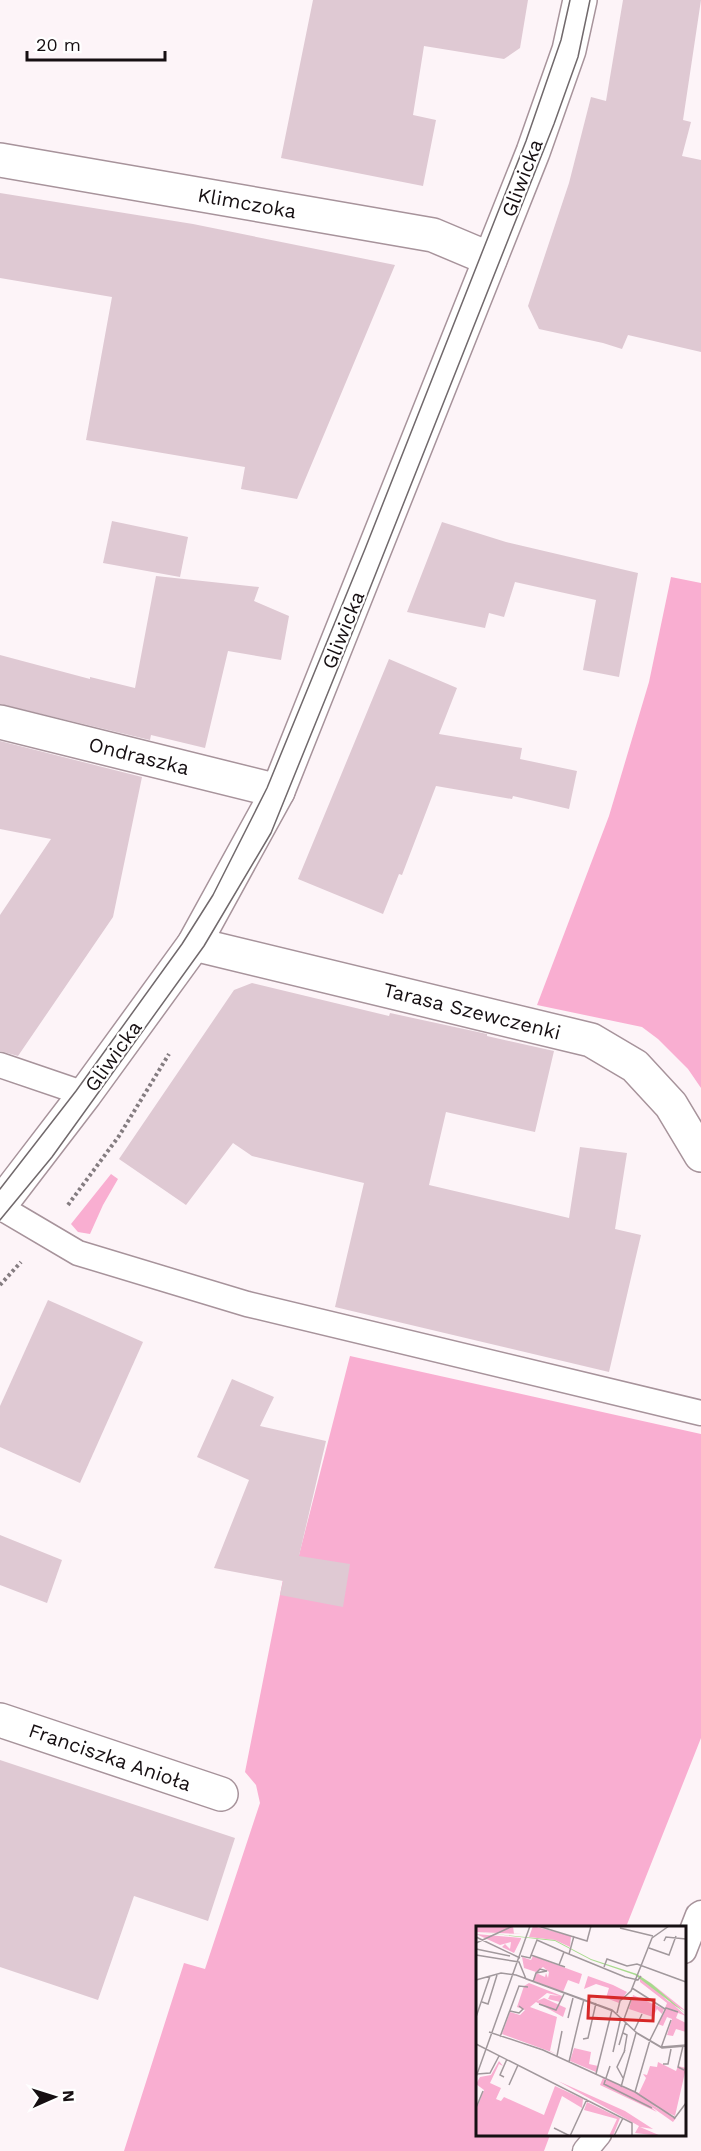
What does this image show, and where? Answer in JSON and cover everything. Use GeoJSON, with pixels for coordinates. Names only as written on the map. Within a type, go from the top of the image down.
{"type":"FeatureCollection","features":[{"type":"Feature","properties":{"kind":"street","name":"Gliwicka"},"geometry":{"type":"LineString","coordinates":[[0,1206],[194,944],[278,791],[533,152],[569,50],[580,0]]}},
{"type":"Feature","properties":{"kind":"street","name":"Klimczoka"},"geometry":{"type":"LineString","coordinates":[[0,160],[433,236],[490,259]]}},
{"type":"Feature","properties":{"kind":"street","name":"Ondraszka"},"geometry":{"type":"LineString","coordinates":[[0,722],[278,791]]}},
{"type":"Feature","properties":{"kind":"street","name":"Tarasa Szewczenki"},"geometry":{"type":"LineString","coordinates":[[194,944],[591,1040],[635,1066],[671,1105],[701,1155]]}},
{"type":"Feature","properties":{"kind":"street","name":"Franciszka Anioła"},"geometry":{"type":"LineString","coordinates":[[0,1720],[221,1794]]}},
{"type":"Feature","properties":{"kind":"lane"},"geometry":{"type":"LineString","coordinates":[[0,1065],[85,1094]]}},
{"type":"Feature","properties":{"kind":"lane"},"geometry":{"type":"LineString","coordinates":[[0,1206],[78,1253],[247,1304],[701,1413]]}},
{"type":"Feature","properties":{"kind":"lane"},"geometry":{"type":"LineString","coordinates":[[686,1946],[698,1915],[701,1913]]}},
{"type":"Feature","properties":{"kind":"lane"},"geometry":{"type":"LineString","coordinates":[[585,2151],[597,2136]]}},
{"type":"Feature","properties":{"kind":"path"},"geometry":{"type":"LineString","coordinates":[[0,1285],[47,1234],[119,1136],[169,1054]]}},
{"type":"Feature","properties":{"kind":"shaded area"},"geometry":{"type":"Polygon","coordinates":[[[671,577],[701,583],[701,1088],[688,1069],[658,1039],[642,1027],[537,1005],[609,816],[649,682],[671,577]]]}},
{"type":"Feature","properties":{"kind":"shaded area"},"geometry":{"type":"Polygon","coordinates":[[[111,1174],[118,1179],[90,1234],[78,1232],[71,1224],[111,1174]]]}},
{"type":"Feature","properties":{"kind":"shaded area"},"geometry":{"type":"Polygon","coordinates":[[[350,1356],[701,1434],[701,1738],[626,1926],[476,1926],[476,2136],[550,2136],[544,2151],[124,2151],[184,1963],[205,1969],[260,1803],[256,1785],[245,1772],[288,1554],[299,1555],[350,1356]]]}},
{"type":"Feature","properties":{"kind":"building"},"geometry":{"type":"Polygon","coordinates":[[[313,0],[528,0],[520,48],[504,59],[424,46],[413,115],[436,120],[423,186],[281,158],[313,0]]]}},
{"type":"Feature","properties":{"kind":"building"},"geometry":{"type":"Polygon","coordinates":[[[623,0],[701,0],[683,120],[691,122],[682,156],[701,160],[701,352],[628,335],[622,349],[539,329],[528,306],[569,183],[591,97],[606,101],[623,0]]]}},
{"type":"Feature","properties":{"kind":"building"},"geometry":{"type":"Polygon","coordinates":[[[0,193],[193,224],[395,265],[297,499],[241,489],[245,467],[86,440],[112,297],[0,278],[0,193]]]}},
{"type":"Feature","properties":{"kind":"building"},"geometry":{"type":"Polygon","coordinates":[[[112,521],[188,537],[180,577],[103,563],[112,521]]]}},
{"type":"Feature","properties":{"kind":"building"},"geometry":{"type":"Polygon","coordinates":[[[442,522],[506,542],[638,573],[619,677],[583,670],[596,600],[515,582],[504,617],[489,613],[485,628],[407,612],[442,522]]]}},
{"type":"Feature","properties":{"kind":"building"},"geometry":{"type":"Polygon","coordinates":[[[156,576],[259,587],[254,601],[289,616],[281,660],[228,651],[205,748],[151,735],[150,740],[0,704],[0,655],[90,679],[90,677],[135,688],[156,576]]]}},
{"type":"Feature","properties":{"kind":"building"},"geometry":{"type":"Polygon","coordinates":[[[389,659],[457,688],[439,734],[522,748],[520,759],[577,771],[569,809],[513,796],[512,799],[436,786],[402,875],[399,874],[383,914],[298,879],[389,659]]]}},
{"type":"Feature","properties":{"kind":"building"},"geometry":{"type":"Polygon","coordinates":[[[0,741],[142,777],[113,917],[18,1056],[0,1051],[0,915],[51,839],[0,829],[0,741]]]}},
{"type":"Feature","properties":{"kind":"building"},"geometry":{"type":"Polygon","coordinates":[[[252,983],[389,1016],[390,1013],[554,1051],[535,1132],[446,1112],[429,1185],[569,1218],[580,1147],[627,1153],[615,1229],[641,1235],[609,1372],[335,1307],[364,1183],[252,1156],[233,1143],[186,1205],[119,1159],[234,990],[252,983]]]}},
{"type":"Feature","properties":{"kind":"building"},"geometry":{"type":"Polygon","coordinates":[[[48,1300],[143,1342],[80,1483],[0,1447],[0,1406],[48,1300]]]}},
{"type":"Feature","properties":{"kind":"building"},"geometry":{"type":"Polygon","coordinates":[[[232,1379],[274,1397],[260,1426],[326,1441],[299,1556],[350,1564],[343,1607],[280,1595],[283,1581],[214,1568],[249,1480],[197,1457],[232,1379]]]}},
{"type":"Feature","properties":{"kind":"building"},"geometry":{"type":"Polygon","coordinates":[[[0,1535],[62,1560],[47,1603],[0,1585],[0,1535]]]}},
{"type":"Feature","properties":{"kind":"building"},"geometry":{"type":"Polygon","coordinates":[[[0,1760],[235,1838],[208,1921],[134,1896],[98,2000],[0,1967],[0,1760]]]}},
{"type":"Feature","properties":{"kind":"tram line"},"geometry":{"type":"LineString","coordinates":[[0,1189],[76,1091],[182,944],[213,895],[267,788],[365,549],[526,141],[561,40],[570,0]]}},
{"type":"Feature","properties":{"kind":"tram line"},"geometry":{"type":"LineString","coordinates":[[0,1220],[52,1157],[204,946],[271,833],[554,124],[578,57],[590,0]]}}]}
